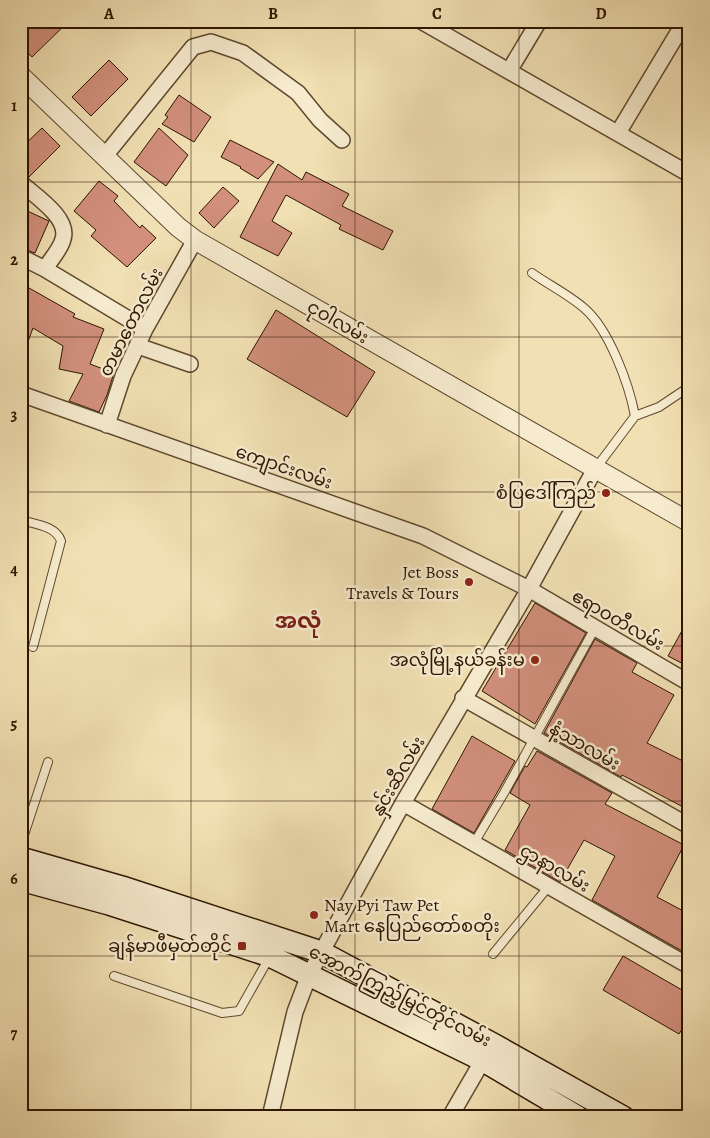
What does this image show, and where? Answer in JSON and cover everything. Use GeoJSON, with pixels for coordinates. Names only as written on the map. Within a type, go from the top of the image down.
{"type":"FeatureCollection","features":[{"type":"Feature","properties":{"kind":"main road","name":"အောက်ကြည့်မြင်တိုင်လမ်း"},"geometry":{"type":"LineString","coordinates":[[21,858],[91,889],[270,956],[309,975],[487,1052],[623,1117]]}},
{"type":"Feature","properties":{"kind":"main road","name":"အောက်ကြည့်မြင်တိုင်လမ်း"},"geometry":{"type":"LineString","coordinates":[[21,880],[91,889],[321,952],[487,1052],[578,1117]]}},
{"type":"Feature","properties":{"kind":"street"},"geometry":{"type":"LineString","coordinates":[[421,21],[689,174]]}},
{"type":"Feature","properties":{"kind":"street"},"geometry":{"type":"LineString","coordinates":[[509,71],[539,21]]}},
{"type":"Feature","properties":{"kind":"street"},"geometry":{"type":"LineString","coordinates":[[618,133],[685,21]]}},
{"type":"Feature","properties":{"kind":"street"},"geometry":{"type":"LineString","coordinates":[[104,157],[193,47],[211,42],[243,53],[298,92],[320,120],[342,140]]}},
{"type":"Feature","properties":{"kind":"street","name":"ငုဝါလမ်း"},"geometry":{"type":"LineString","coordinates":[[21,76],[178,227],[195,240],[689,522]]}},
{"type":"Feature","properties":{"kind":"street"},"geometry":{"type":"LineString","coordinates":[[21,183],[60,219],[64,228],[64,240],[45,269]]}},
{"type":"Feature","properties":{"kind":"street","name":"တမာတောလမ်း"},"geometry":{"type":"LineString","coordinates":[[107,425],[122,376],[145,329],[195,240]]}},
{"type":"Feature","properties":{"kind":"street"},"geometry":{"type":"LineString","coordinates":[[21,257],[45,269],[145,329]]}},
{"type":"Feature","properties":{"kind":"street"},"geometry":{"type":"LineString","coordinates":[[138,346],[190,364]]}},
{"type":"Feature","properties":{"kind":"street","name":"ကျောင်းလမ်း"},"geometry":{"type":"LineString","coordinates":[[21,394],[423,536],[529,589]]}},
{"type":"Feature","properties":{"kind":"street","name":"နှင်းဆီလမ်း"},"geometry":{"type":"LineString","coordinates":[[270,1117],[295,1012],[309,975],[403,803],[463,698],[529,589],[595,468]]}},
{"type":"Feature","properties":{"kind":"street","name":"ဧရာဝတီလမ်း"},"geometry":{"type":"LineString","coordinates":[[529,589],[689,683]]}},
{"type":"Feature","properties":{"kind":"street","name":"နံ့သာလမ်း"},"geometry":{"type":"LineString","coordinates":[[463,698],[689,826]]}},
{"type":"Feature","properties":{"kind":"street","name":"ဌာနာလမ်း"},"geometry":{"type":"LineString","coordinates":[[403,803],[689,966]]}},
{"type":"Feature","properties":{"kind":"street"},"geometry":{"type":"LineString","coordinates":[[450,1117],[487,1052]]}},
{"type":"Feature","properties":{"kind":"lane"},"geometry":{"type":"LineString","coordinates":[[532,273],[584,308],[602,329],[631,394],[635,416]]}},
{"type":"Feature","properties":{"kind":"lane"},"geometry":{"type":"LineString","coordinates":[[595,468],[635,416],[659,407],[689,387]]}},
{"type":"Feature","properties":{"kind":"lane"},"geometry":{"type":"LineString","coordinates":[[21,520],[54,530],[59,535],[61,541],[33,647]]}},
{"type":"Feature","properties":{"kind":"lane"},"geometry":{"type":"LineString","coordinates":[[474,843],[504,794],[595,628]]}},
{"type":"Feature","properties":{"kind":"lane"},"geometry":{"type":"LineString","coordinates":[[21,844],[48,762]]}},
{"type":"Feature","properties":{"kind":"lane"},"geometry":{"type":"LineString","coordinates":[[493,954],[549,886]]}},
{"type":"Feature","properties":{"kind":"lane"},"geometry":{"type":"LineString","coordinates":[[114,976],[222,1012],[239,1011],[270,956]]}},
{"type":"Feature","properties":{"kind":"building"},"geometry":{"type":"Polygon","coordinates":[[[33,21],[69,21],[32,57],[21,46],[21,32],[33,21]]]}},
{"type":"Feature","properties":{"kind":"building"},"geometry":{"type":"Polygon","coordinates":[[[109,60],[128,79],[91,116],[72,97],[109,60]]]}},
{"type":"Feature","properties":{"kind":"building"},"geometry":{"type":"Polygon","coordinates":[[[179,95],[211,117],[194,142],[162,124],[168,117],[165,115],[179,95]]]}},
{"type":"Feature","properties":{"kind":"building"},"geometry":{"type":"Polygon","coordinates":[[[42,128],[60,146],[29,177],[21,174],[21,148],[42,128]]]}},
{"type":"Feature","properties":{"kind":"building"},"geometry":{"type":"Polygon","coordinates":[[[159,128],[188,155],[166,186],[134,162],[159,128]]]}},
{"type":"Feature","properties":{"kind":"building"},"geometry":{"type":"Polygon","coordinates":[[[230,140],[274,162],[258,179],[241,167],[221,157],[230,140]]]}},
{"type":"Feature","properties":{"kind":"building"},"geometry":{"type":"Polygon","coordinates":[[[278,164],[302,180],[306,172],[349,194],[342,206],[393,231],[383,250],[339,229],[341,225],[286,195],[272,221],[292,233],[278,256],[240,237],[278,164]]]}},
{"type":"Feature","properties":{"kind":"building"},"geometry":{"type":"Polygon","coordinates":[[[99,181],[118,196],[114,201],[140,228],[142,225],[156,238],[127,267],[91,236],[96,230],[74,211],[99,181]]]}},
{"type":"Feature","properties":{"kind":"building"},"geometry":{"type":"Polygon","coordinates":[[[223,187],[239,201],[214,228],[199,213],[223,187]]]}},
{"type":"Feature","properties":{"kind":"building"},"geometry":{"type":"Polygon","coordinates":[[[21,208],[49,221],[35,253],[21,248],[21,208]]]}},
{"type":"Feature","properties":{"kind":"building"},"geometry":{"type":"Polygon","coordinates":[[[29,288],[75,314],[73,317],[104,329],[90,364],[114,373],[99,412],[69,401],[83,374],[59,369],[63,346],[33,328],[23,355],[21,354],[21,303],[29,288]]]}},
{"type":"Feature","properties":{"kind":"building"},"geometry":{"type":"Polygon","coordinates":[[[276,310],[375,372],[347,417],[247,359],[276,310]]]}},
{"type":"Feature","properties":{"kind":"building","name":"အလုံမြို့နယ်ခန်းမ"},"geometry":{"type":"Polygon","coordinates":[[[535,603],[586,633],[535,724],[482,691],[535,603]]]}},
{"type":"Feature","properties":{"kind":"building"},"geometry":{"type":"Polygon","coordinates":[[[689,618],[689,667],[668,656],[689,618]]]}},
{"type":"Feature","properties":{"kind":"building"},"geometry":{"type":"Polygon","coordinates":[[[595,639],[637,663],[632,672],[674,695],[647,743],[689,764],[689,810],[622,775],[621,777],[544,733],[595,639]]]}},
{"type":"Feature","properties":{"kind":"building"},"geometry":{"type":"Polygon","coordinates":[[[472,736],[515,761],[474,833],[432,809],[472,736]]]}},
{"type":"Feature","properties":{"kind":"building"},"geometry":{"type":"Polygon","coordinates":[[[537,751],[612,793],[605,804],[684,845],[657,897],[689,914],[689,955],[592,900],[615,856],[584,840],[560,882],[505,850],[530,805],[510,793],[525,766],[527,767],[537,751]]]}},
{"type":"Feature","properties":{"kind":"building"},"geometry":{"type":"Polygon","coordinates":[[[623,956],[689,994],[689,1018],[679,1034],[603,990],[623,956]]]}},
{"type":"Feature","properties":{"kind":"place","name":"စံပြဒေါ်ကြည်"},"geometry":{"type":"Point","coordinates":[606,493]}},
{"type":"Feature","properties":{"kind":"place","name":"Jet Boss Travels & Tours"},"geometry":{"type":"Point","coordinates":[469,582]}},
{"type":"Feature","properties":{"kind":"place","name":"အလုံမြို့နယ်ခန်းမ"},"geometry":{"type":"Point","coordinates":[535,660]}},
{"type":"Feature","properties":{"kind":"place","name":"Nay Pyi Taw Pet Mart နေပြည်တော်စတိုး"},"geometry":{"type":"Point","coordinates":[314,915]}},
{"type":"Feature","properties":{"kind":"place","name":"ချန်မာဖီမှတ်တိုင်"},"geometry":{"type":"Point","coordinates":[242,946]}},
{"type":"Feature","properties":{"kind":"district","name":"အလုံ"},"geometry":{"type":"Point","coordinates":[298,621]}}]}
